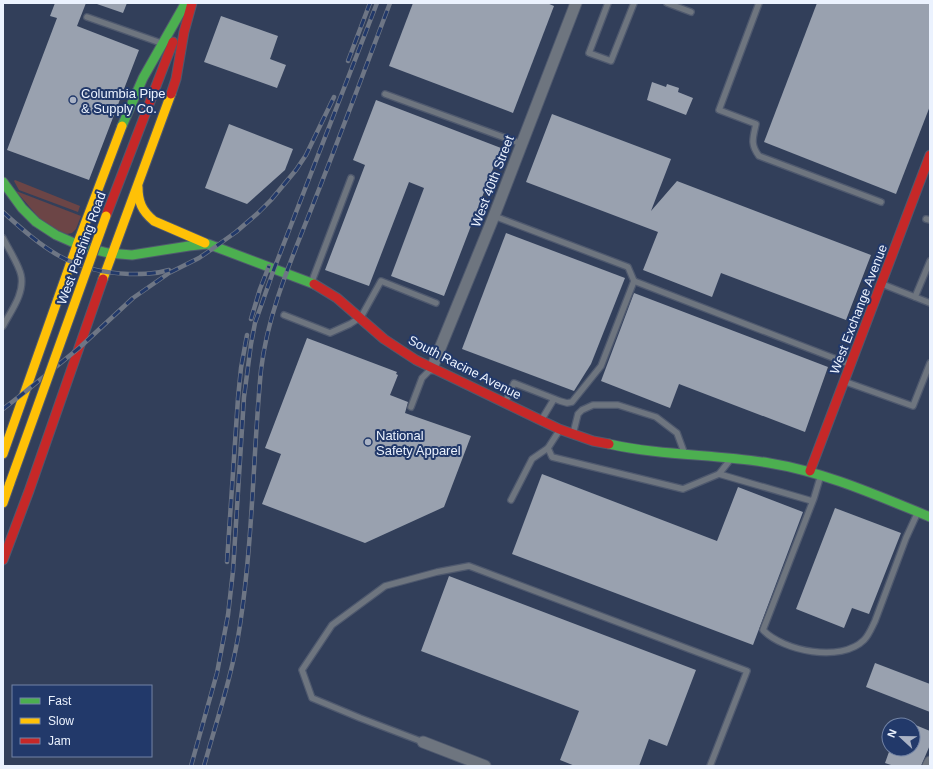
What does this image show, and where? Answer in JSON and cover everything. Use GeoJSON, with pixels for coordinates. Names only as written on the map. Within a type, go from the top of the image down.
{"type":"FeatureCollection","features":[{"type":"Feature","properties":{"kind":"main road"},"geometry":{"type":"LineString","coordinates":[[3,454],[77,245],[129,108],[143,78],[185,3]]}},
{"type":"Feature","properties":{"kind":"main road","name":"West Pershing Road"},"geometry":{"type":"LineString","coordinates":[[3,503],[106,216],[189,3]]}},
{"type":"Feature","properties":{"kind":"main road"},"geometry":{"type":"LineString","coordinates":[[3,560],[29,491],[112,254],[168,105],[176,79],[184,32],[192,3]]}},
{"type":"Feature","properties":{"kind":"main road","name":"West Exchange Avenue"},"geometry":{"type":"LineString","coordinates":[[810,471],[930,155]]}},
{"type":"Feature","properties":{"kind":"main road","name":"South Racine Avenue"},"geometry":{"type":"LineString","coordinates":[[3,183],[20,205],[37,223],[77,245],[112,254],[132,255],[196,244],[208,244],[328,291],[361,316],[391,344],[432,368],[573,434],[600,443],[629,449],[731,458],[771,463],[810,471],[856,487],[930,517]]}},
{"type":"Feature","properties":{"kind":"main road"},"geometry":{"type":"LineString","coordinates":[[138,185],[137,198],[147,216],[154,221],[208,244]]}},
{"type":"Feature","properties":{"kind":"street","name":"West 40th Street"},"geometry":{"type":"LineString","coordinates":[[432,368],[494,216],[576,3]]}},
{"type":"Feature","properties":{"kind":"street"},"geometry":{"type":"LineString","coordinates":[[423,742],[485,766]]}},
{"type":"Feature","properties":{"kind":"street"},"geometry":{"type":"LineString","coordinates":[[928,766],[930,762]]}},
{"type":"Feature","properties":{"kind":"lane"},"geometry":{"type":"LineString","coordinates":[[608,3],[589,53],[611,61],[634,3]]}},
{"type":"Feature","properties":{"kind":"lane"},"geometry":{"type":"LineString","coordinates":[[667,3],[691,12]]}},
{"type":"Feature","properties":{"kind":"lane"},"geometry":{"type":"LineString","coordinates":[[759,3],[719,110],[756,124],[753,140],[754,149],[759,156],[881,202]]}},
{"type":"Feature","properties":{"kind":"lane"},"geometry":{"type":"LineString","coordinates":[[87,17],[163,43]]}},
{"type":"Feature","properties":{"kind":"lane"},"geometry":{"type":"LineString","coordinates":[[385,94],[522,144]]}},
{"type":"Feature","properties":{"kind":"lane"},"geometry":{"type":"LineString","coordinates":[[311,284],[351,178]]}},
{"type":"Feature","properties":{"kind":"lane"},"geometry":{"type":"LineString","coordinates":[[494,216],[628,267],[634,281],[600,366],[572,402],[567,403],[554,399],[514,383],[505,403]]}},
{"type":"Feature","properties":{"kind":"lane"},"geometry":{"type":"LineString","coordinates":[[3,238],[21,274],[22,284],[18,298],[3,326]]}},
{"type":"Feature","properties":{"kind":"lane"},"geometry":{"type":"LineString","coordinates":[[915,297],[930,260]]}},
{"type":"Feature","properties":{"kind":"lane"},"geometry":{"type":"LineString","coordinates":[[284,315],[330,333],[350,324],[361,316],[381,281],[436,303]]}},
{"type":"Feature","properties":{"kind":"lane"},"geometry":{"type":"LineString","coordinates":[[634,281],[850,365]]}},
{"type":"Feature","properties":{"kind":"lane"},"geometry":{"type":"LineString","coordinates":[[881,284],[930,303]]}},
{"type":"Feature","properties":{"kind":"lane"},"geometry":{"type":"LineString","coordinates":[[844,381],[912,406],[930,363]]}},
{"type":"Feature","properties":{"kind":"lane"},"geometry":{"type":"LineString","coordinates":[[411,407],[422,378],[432,368]]}},
{"type":"Feature","properties":{"kind":"lane"},"geometry":{"type":"LineString","coordinates":[[542,420],[554,399]]}},
{"type":"Feature","properties":{"kind":"lane"},"geometry":{"type":"LineString","coordinates":[[573,434],[578,414],[582,410],[593,405],[618,405],[656,417],[677,433],[685,454]]}},
{"type":"Feature","properties":{"kind":"lane"},"geometry":{"type":"LineString","coordinates":[[511,500],[532,459],[548,448],[560,429]]}},
{"type":"Feature","properties":{"kind":"lane"},"geometry":{"type":"LineString","coordinates":[[548,448],[552,457],[683,489],[719,474],[731,458]]}},
{"type":"Feature","properties":{"kind":"lane"},"geometry":{"type":"LineString","coordinates":[[719,474],[812,501]]}},
{"type":"Feature","properties":{"kind":"lane"},"geometry":{"type":"LineString","coordinates":[[821,475],[763,630],[769,636],[790,645],[810,652],[828,652],[847,650],[863,641],[869,634],[875,621],[917,512]]}},
{"type":"Feature","properties":{"kind":"lane"},"geometry":{"type":"LineString","coordinates":[[423,742],[312,698],[302,670],[332,625],[385,586],[437,572],[468,566],[747,671],[710,766]]}},
{"type":"Feature","properties":{"kind":"shaded area"},"geometry":{"type":"Polygon","coordinates":[[[15,180],[80,206],[78,212],[19,190],[14,181],[15,180]]]}},
{"type":"Feature","properties":{"kind":"shaded area"},"geometry":{"type":"Polygon","coordinates":[[[16,191],[81,216],[76,229],[72,233],[67,234],[46,226],[16,191]]]}},
{"type":"Feature","properties":{"kind":"building","name":"Columbia Pipe & Supply Co."},"geometry":{"type":"Polygon","coordinates":[[[55,3],[86,3],[77,26],[139,50],[89,180],[7,150],[57,18],[50,16],[55,3]]]}},
{"type":"Feature","properties":{"kind":"building"},"geometry":{"type":"Polygon","coordinates":[[[97,3],[127,3],[123,13],[97,3]]]}},
{"type":"Feature","properties":{"kind":"building"},"geometry":{"type":"Polygon","coordinates":[[[413,3],[547,3],[554,6],[513,113],[389,66],[413,3]]]}},
{"type":"Feature","properties":{"kind":"building"},"geometry":{"type":"Polygon","coordinates":[[[817,3],[930,3],[930,106],[896,194],[764,142],[817,3]]]}},
{"type":"Feature","properties":{"kind":"building"},"geometry":{"type":"Polygon","coordinates":[[[221,16],[278,36],[270,59],[286,65],[277,88],[204,62],[221,16]]]}},
{"type":"Feature","properties":{"kind":"building"},"geometry":{"type":"Polygon","coordinates":[[[652,82],[666,87],[667,84],[679,88],[678,92],[693,98],[686,115],[647,100],[652,82]]]}},
{"type":"Feature","properties":{"kind":"building"},"geometry":{"type":"Polygon","coordinates":[[[376,100],[501,148],[444,296],[391,276],[424,188],[409,182],[369,286],[325,270],[365,165],[353,160],[376,100]]]}},
{"type":"Feature","properties":{"kind":"building"},"geometry":{"type":"Polygon","coordinates":[[[552,114],[671,159],[651,211],[677,181],[871,255],[846,320],[721,273],[712,297],[643,270],[658,232],[526,182],[552,114]]]}},
{"type":"Feature","properties":{"kind":"building"},"geometry":{"type":"Polygon","coordinates":[[[229,124],[293,149],[285,170],[247,204],[205,188],[229,124]]]}},
{"type":"Feature","properties":{"kind":"building"},"geometry":{"type":"Polygon","coordinates":[[[506,233],[625,278],[591,364],[574,391],[462,349],[506,233]]]}},
{"type":"Feature","properties":{"kind":"building"},"geometry":{"type":"Polygon","coordinates":[[[634,293],[828,367],[805,432],[679,384],[670,408],[601,381],[634,293]]]}},
{"type":"Feature","properties":{"kind":"building","name":"National Safety Apparel"},"geometry":{"type":"Polygon","coordinates":[[[307,338],[397,372],[396,374],[398,375],[390,395],[408,402],[405,413],[471,436],[444,507],[365,543],[262,504],[281,454],[265,448],[307,338]]]}},
{"type":"Feature","properties":{"kind":"building"},"geometry":{"type":"Polygon","coordinates":[[[542,474],[717,541],[738,487],[803,512],[753,645],[512,554],[542,474]]]}},
{"type":"Feature","properties":{"kind":"building"},"geometry":{"type":"Polygon","coordinates":[[[835,508],[901,533],[869,614],[852,608],[844,628],[796,609],[835,508]]]}},
{"type":"Feature","properties":{"kind":"building"},"geometry":{"type":"Polygon","coordinates":[[[449,576],[696,670],[667,746],[649,739],[639,766],[575,766],[560,760],[579,711],[421,651],[449,576]]]}},
{"type":"Feature","properties":{"kind":"building"},"geometry":{"type":"Polygon","coordinates":[[[875,663],[930,684],[930,712],[866,687],[875,663]]]}},
{"type":"Feature","properties":{"kind":"building"},"geometry":{"type":"Polygon","coordinates":[[[921,727],[930,731],[930,745],[921,766],[894,766],[885,763],[887,757],[921,757],[921,727]]]}},
{"type":"Feature","properties":{"kind":"railway"},"geometry":{"type":"LineString","coordinates":[[348,61],[370,3]]}},
{"type":"Feature","properties":{"kind":"railway"},"geometry":{"type":"LineString","coordinates":[[191,766],[217,673],[228,615],[233,571],[244,397],[255,323],[274,269],[377,3]]}},
{"type":"Feature","properties":{"kind":"railway"},"geometry":{"type":"LineString","coordinates":[[204,766],[229,678],[240,625],[248,561],[261,370],[269,326],[282,284],[390,3]]}},
{"type":"Feature","properties":{"kind":"railway"},"geometry":{"type":"LineString","coordinates":[[3,409],[79,348],[133,298],[169,273],[199,258],[236,232],[258,213],[296,170],[306,155],[334,97]]}},
{"type":"Feature","properties":{"kind":"railway"},"geometry":{"type":"LineString","coordinates":[[3,212],[46,247],[74,263],[91,269],[129,274],[144,274],[169,270]]}},
{"type":"Feature","properties":{"kind":"railway"},"geometry":{"type":"LineString","coordinates":[[251,319],[269,266]]}},
{"type":"Feature","properties":{"kind":"railway"},"geometry":{"type":"LineString","coordinates":[[227,562],[238,398],[241,368],[247,335]]}},
{"type":"Feature","properties":{"kind":"traffic: fast"},"geometry":{"type":"LineString","coordinates":[[122,126],[143,78],[185,4]]}},
{"type":"Feature","properties":{"kind":"traffic: fast"},"geometry":{"type":"LineString","coordinates":[[3,182],[22,208],[36,222],[56,235],[81,246],[108,253],[132,255],[208,244],[314,284]]}},
{"type":"Feature","properties":{"kind":"traffic: fast"},"geometry":{"type":"LineString","coordinates":[[609,444],[649,451],[749,460],[790,467],[810,472],[871,493],[930,517]]}},
{"type":"Feature","properties":{"kind":"traffic: slow"},"geometry":{"type":"LineString","coordinates":[[103,279],[171,94]]}},
{"type":"Feature","properties":{"kind":"traffic: slow"},"geometry":{"type":"LineString","coordinates":[[3,454],[77,245],[122,126]]}},
{"type":"Feature","properties":{"kind":"traffic: slow"},"geometry":{"type":"LineString","coordinates":[[138,187],[142,206],[146,214],[154,221],[205,243]]}},
{"type":"Feature","properties":{"kind":"traffic: slow"},"geometry":{"type":"LineString","coordinates":[[10,483],[106,216]]}},
{"type":"Feature","properties":{"kind":"traffic: slow"},"geometry":{"type":"LineString","coordinates":[[3,503],[10,483]]}},
{"type":"Feature","properties":{"kind":"traffic: jam"},"geometry":{"type":"LineString","coordinates":[[171,94],[176,79],[184,32],[192,3]]}},
{"type":"Feature","properties":{"kind":"traffic: jam"},"geometry":{"type":"LineString","coordinates":[[106,216],[173,42]]}},
{"type":"Feature","properties":{"kind":"traffic: jam"},"geometry":{"type":"LineString","coordinates":[[810,471],[930,155]]}},
{"type":"Feature","properties":{"kind":"traffic: jam"},"geometry":{"type":"LineString","coordinates":[[3,560],[29,491],[103,279]]}},
{"type":"Feature","properties":{"kind":"traffic: jam"},"geometry":{"type":"LineString","coordinates":[[314,284],[337,298],[384,339],[416,360],[559,429],[593,441],[609,444]]}},
{"type":"Feature","properties":{"kind":"place","name":"Columbia Pipe & Supply Co."},"geometry":{"type":"Point","coordinates":[73,100]}},
{"type":"Feature","properties":{"kind":"place","name":"National Safety Apparel"},"geometry":{"type":"Point","coordinates":[368,442]}}]}
